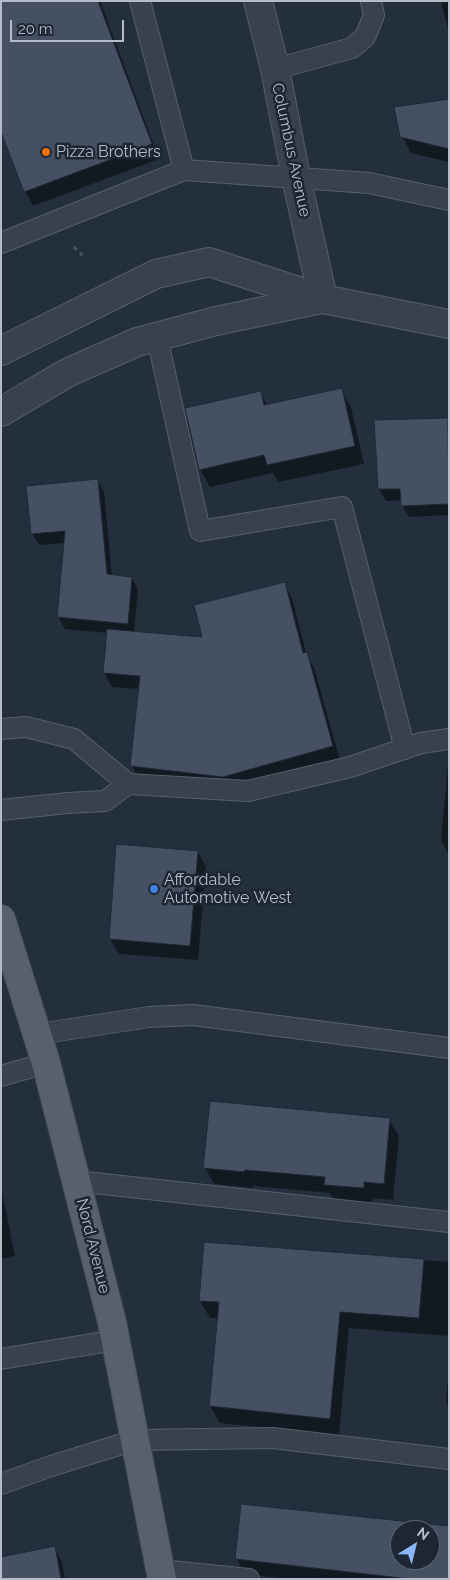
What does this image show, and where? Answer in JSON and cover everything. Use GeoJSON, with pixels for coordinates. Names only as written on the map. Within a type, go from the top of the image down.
{"type":"FeatureCollection","features":[{"type":"Feature","properties":{"kind":"main road","name":"Nord Avenue"},"geometry":{"type":"LineString","coordinates":[[3,932],[38,1034],[116,1340],[161,1574]]}},
{"type":"Feature","properties":{"kind":"street","name":"Columbus Avenue"},"geometry":{"type":"LineString","coordinates":[[258,1],[275,69],[296,177],[323,299]]}},
{"type":"Feature","properties":{"kind":"street"},"geometry":{"type":"LineString","coordinates":[[1,351],[156,274],[208,262],[323,299],[449,324]]}},
{"type":"Feature","properties":{"kind":"street"},"geometry":{"type":"LineString","coordinates":[[1,412],[67,373],[137,342],[216,321],[323,299]]}},
{"type":"Feature","properties":{"kind":"lane"},"geometry":{"type":"LineString","coordinates":[[140,1],[184,170]]}},
{"type":"Feature","properties":{"kind":"lane"},"geometry":{"type":"LineString","coordinates":[[275,69],[352,48],[365,37],[374,15],[372,1]]}},
{"type":"Feature","properties":{"kind":"lane"},"geometry":{"type":"LineString","coordinates":[[1,243],[184,170],[370,183],[449,200]]}},
{"type":"Feature","properties":{"kind":"lane"},"geometry":{"type":"LineString","coordinates":[[157,337],[200,531],[342,507],[405,749]]}},
{"type":"Feature","properties":{"kind":"lane"},"geometry":{"type":"LineString","coordinates":[[1,729],[26,727],[74,740],[128,784],[248,791],[350,767],[421,743],[449,739]]}},
{"type":"Feature","properties":{"kind":"lane"},"geometry":{"type":"LineString","coordinates":[[1,810],[105,801],[128,784]]}},
{"type":"Feature","properties":{"kind":"lane"},"geometry":{"type":"LineString","coordinates":[[38,1034],[149,1017],[193,1015],[449,1048]]}},
{"type":"Feature","properties":{"kind":"lane"},"geometry":{"type":"LineString","coordinates":[[1,1076],[46,1063]]}},
{"type":"Feature","properties":{"kind":"lane"},"geometry":{"type":"LineString","coordinates":[[76,1181],[449,1222]]}},
{"type":"Feature","properties":{"kind":"lane"},"geometry":{"type":"LineString","coordinates":[[1,1359],[116,1340]]}},
{"type":"Feature","properties":{"kind":"lane"},"geometry":{"type":"LineString","coordinates":[[1,1484],[51,1466],[135,1440],[273,1438],[449,1459]]}},
{"type":"Feature","properties":{"kind":"lane"},"geometry":{"type":"LineString","coordinates":[[161,1574],[249,1579]]}},
{"type":"Feature","properties":{"kind":"building"},"geometry":{"type":"Polygon","coordinates":[[[1,1],[98,1],[152,144],[24,192],[1,132],[1,1]]]}},
{"type":"Feature","properties":{"kind":"building"},"geometry":{"type":"Polygon","coordinates":[[[449,99],[449,149],[400,137],[394,107],[449,99]]]}},
{"type":"Feature","properties":{"kind":"building"},"geometry":{"type":"Polygon","coordinates":[[[342,388],[355,446],[267,465],[264,455],[199,470],[185,408],[261,391],[264,405],[342,388]]]}},
{"type":"Feature","properties":{"kind":"building"},"geometry":{"type":"Polygon","coordinates":[[[448,418],[449,504],[401,506],[400,489],[378,489],[374,420],[448,418]]]}},
{"type":"Feature","properties":{"kind":"building"},"geometry":{"type":"Polygon","coordinates":[[[98,479],[107,574],[132,577],[128,624],[57,617],[65,531],[31,534],[26,486],[98,479]]]}},
{"type":"Feature","properties":{"kind":"building"},"geometry":{"type":"Polygon","coordinates":[[[285,582],[303,653],[307,652],[333,746],[223,777],[130,766],[140,676],[103,673],[107,629],[202,637],[194,605],[285,582]]]}},
{"type":"Feature","properties":{"kind":"building","name":"Affordable Automotive West"},"geometry":{"type":"Polygon","coordinates":[[[116,844],[198,851],[190,946],[109,939],[116,844]]]}},
{"type":"Feature","properties":{"kind":"building"},"geometry":{"type":"Polygon","coordinates":[[[210,1101],[390,1118],[384,1184],[364,1182],[364,1188],[324,1185],[325,1177],[203,1168],[210,1101]]]}},
{"type":"Feature","properties":{"kind":"building"},"geometry":{"type":"Polygon","coordinates":[[[204,1242],[424,1259],[419,1318],[340,1312],[330,1419],[209,1406],[219,1302],[199,1301],[204,1242]]]}},
{"type":"Feature","properties":{"kind":"building"},"geometry":{"type":"Polygon","coordinates":[[[241,1504],[392,1520],[390,1520],[390,1570],[440,1570],[440,1525],[449,1526],[449,1579],[410,1579],[235,1559],[241,1504]]]}},
{"type":"Feature","properties":{"kind":"building"},"geometry":{"type":"Polygon","coordinates":[[[55,1546],[61,1579],[1,1579],[1,1557],[55,1546]]]}},
{"type":"Feature","properties":{"kind":"place","name":"Pizza Brothers"},"geometry":{"type":"Point","coordinates":[46,152]}},
{"type":"Feature","properties":{"kind":"place","name":"Affordable Automotive West"},"geometry":{"type":"Point","coordinates":[154,889]}}]}
